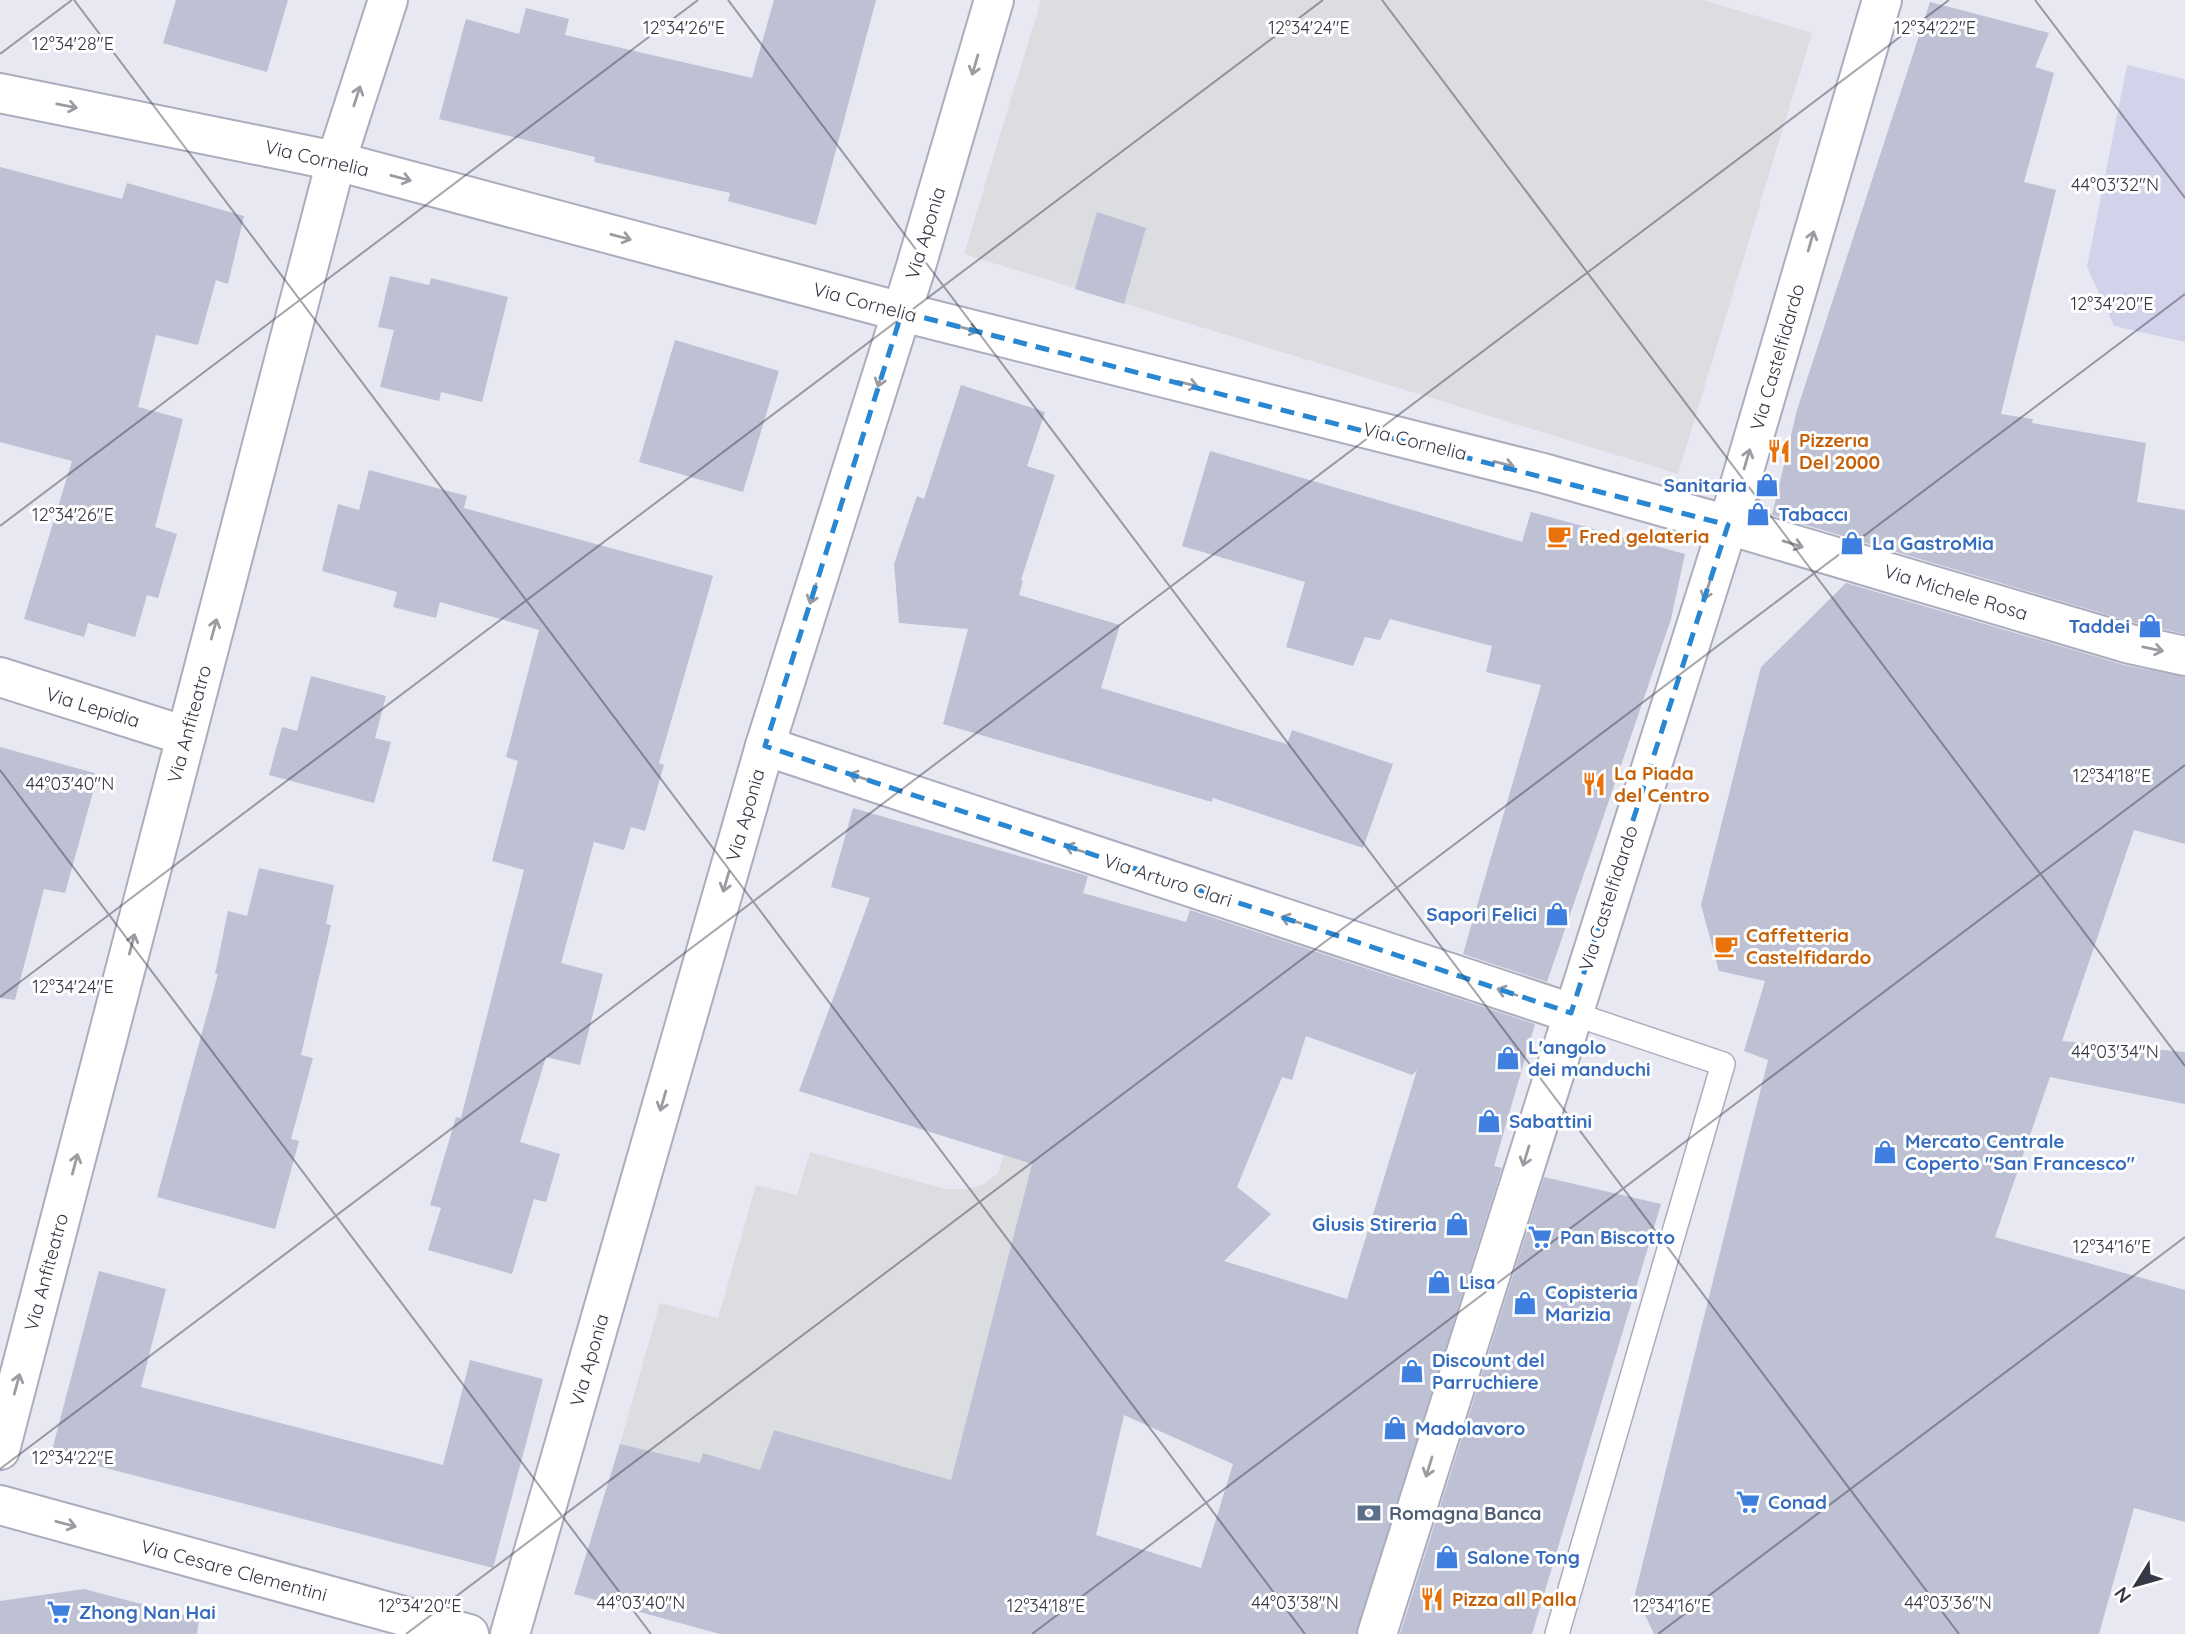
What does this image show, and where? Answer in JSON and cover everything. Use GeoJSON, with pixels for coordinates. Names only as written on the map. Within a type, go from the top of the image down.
{"type":"FeatureCollection","features":[{"type":"Feature","properties":{"kind":"street","name":"Via Anfiteatro"},"geometry":{"type":"LineString","coordinates":[[0,1450],[335,161],[388,0]]}},
{"type":"Feature","properties":{"kind":"street","name":"Via Aponia"},"geometry":{"type":"LineString","coordinates":[[510,1634],[765,746],[902,312],[994,0]]}},
{"type":"Feature","properties":{"kind":"street","name":"Via Castelfidardo"},"geometry":{"type":"LineString","coordinates":[[1377,1634],[1571,1013],[1728,524],[1882,0]]}},
{"type":"Feature","properties":{"kind":"street","name":"Via Cornelia"},"geometry":{"type":"LineString","coordinates":[[0,93],[335,161],[902,312],[1544,473],[1728,524]]}},
{"type":"Feature","properties":{"kind":"street","name":"Via Michele Rosa"},"geometry":{"type":"LineString","coordinates":[[1728,524],[2130,644],[2185,656]]}},
{"type":"Feature","properties":{"kind":"street","name":"Via Lepidia"},"geometry":{"type":"LineString","coordinates":[[0,677],[186,736]]}},
{"type":"Feature","properties":{"kind":"street","name":"Via Arturo Clari"},"geometry":{"type":"LineString","coordinates":[[765,746],[1571,1013]]}},
{"type":"Feature","properties":{"kind":"street","name":"Via Cesare Clementini"},"geometry":{"type":"LineString","coordinates":[[0,1505],[469,1634]]}},
{"type":"Feature","properties":{"kind":"lane"},"geometry":{"type":"LineString","coordinates":[[1557,1634],[1723,1064],[1571,1013]]}},
{"type":"Feature","properties":{"kind":"highlighted area"},"geometry":{"type":"Polygon","coordinates":[[[902,312],[1728,525],[1571,1013],[765,746],[902,312]]]}},
{"type":"Feature","properties":{"kind":"shaded area"},"geometry":{"type":"Polygon","coordinates":[[[1041,0],[1704,0],[1812,33],[1678,474],[964,254],[1041,0]]]}},
{"type":"Feature","properties":{"kind":"shaded area"},"geometry":{"type":"Polygon","coordinates":[[[2127,65],[2185,79],[2185,342],[2114,326],[2087,267],[2127,65]]]}},
{"type":"Feature","properties":{"kind":"shaded area"},"geometry":{"type":"Polygon","coordinates":[[[810,1152],[946,1189],[967,1189],[984,1184],[998,1173],[1004,1155],[1032,1164],[951,1480],[775,1430],[760,1470],[704,1453],[700,1463],[620,1444],[660,1303],[718,1318],[756,1185],[797,1195],[810,1152]]]}},
{"type":"Feature","properties":{"kind":"building"},"geometry":{"type":"Polygon","coordinates":[[[176,0],[288,0],[267,72],[163,43],[176,0]]]}},
{"type":"Feature","properties":{"kind":"building"},"geometry":{"type":"Polygon","coordinates":[[[774,0],[876,0],[816,225],[728,201],[730,193],[594,162],[595,157],[439,119],[466,19],[519,34],[526,8],[569,19],[565,35],[752,78],[774,0]]]}},
{"type":"Feature","properties":{"kind":"building"},"geometry":{"type":"Polygon","coordinates":[[[1930,2],[2049,33],[2035,67],[2054,73],[2024,182],[2056,190],[2001,414],[2033,419],[2032,423],[2146,443],[2137,502],[2185,510],[2185,634],[2135,623],[1772,515],[1797,410],[1930,2]]]}},
{"type":"Feature","properties":{"kind":"building"},"geometry":{"type":"Polygon","coordinates":[[[0,167],[122,199],[127,183],[244,216],[228,284],[216,280],[198,345],[156,335],[138,407],[183,419],[155,527],[177,534],[158,598],[147,595],[135,637],[88,623],[84,637],[24,619],[72,461],[0,442],[0,167]]]}},
{"type":"Feature","properties":{"kind":"building"},"geometry":{"type":"Polygon","coordinates":[[[1097,212],[1146,228],[1124,304],[1075,289],[1097,212]]]}},
{"type":"Feature","properties":{"kind":"building"},"geometry":{"type":"Polygon","coordinates":[[[390,276],[429,285],[431,278],[508,297],[482,402],[441,392],[439,401],[380,387],[394,330],[378,327],[390,276]]]}},
{"type":"Feature","properties":{"kind":"building"},"geometry":{"type":"Polygon","coordinates":[[[675,340],[779,371],[743,492],[639,462],[675,340]]]}},
{"type":"Feature","properties":{"kind":"building"},"geometry":{"type":"Polygon","coordinates":[[[961,385],[1045,412],[1027,466],[1055,475],[1021,580],[1023,581],[1019,595],[1120,625],[1101,688],[1287,744],[1292,730],[1393,764],[1363,848],[1213,798],[1212,802],[943,724],[968,629],[899,623],[894,564],[917,496],[924,499],[961,385]]]}},
{"type":"Feature","properties":{"kind":"building"},"geometry":{"type":"Polygon","coordinates":[[[1210,451],[1522,542],[1531,512],[1685,554],[1671,619],[1547,982],[1463,954],[1541,685],[1486,672],[1492,646],[1390,619],[1380,640],[1365,637],[1353,666],[1286,647],[1305,582],[1182,546],[1210,451]]]}},
{"type":"Feature","properties":{"kind":"building"},"geometry":{"type":"Polygon","coordinates":[[[369,470],[467,496],[464,508],[713,576],[659,763],[664,765],[645,831],[631,827],[624,850],[594,842],[561,963],[603,974],[580,1065],[546,1057],[520,1142],[560,1154],[546,1202],[534,1199],[512,1274],[428,1250],[441,1208],[430,1205],[456,1117],[461,1118],[524,870],[492,861],[518,761],[506,757],[539,630],[440,602],[436,618],[393,607],[397,592],[322,571],[338,504],[359,510],[369,470]]]}},
{"type":"Feature","properties":{"kind":"building","name":"Mercato Centrale Coperto \"San Francesco\""},"geometry":{"type":"Polygon","coordinates":[[[1846,583],[2124,665],[2185,677],[2185,844],[2134,830],[2062,1041],[2185,1052],[2185,1104],[2050,1077],[1995,1237],[2185,1290],[2185,1522],[2134,1508],[2099,1634],[1654,1634],[1635,1594],[1768,1060],[1744,1051],[1765,981],[1719,971],[1701,905],[1761,667],[1846,583]]]}},
{"type":"Feature","properties":{"kind":"building"},"geometry":{"type":"Polygon","coordinates":[[[311,676],[386,696],[375,738],[391,742],[374,803],[269,775],[282,727],[297,731],[311,676]]]}},
{"type":"Feature","properties":{"kind":"building"},"geometry":{"type":"Polygon","coordinates":[[[0,747],[98,774],[65,893],[44,889],[15,1000],[0,998],[0,747]]]}},
{"type":"Feature","properties":{"kind":"building"},"geometry":{"type":"Polygon","coordinates":[[[853,808],[1088,876],[1083,893],[1186,922],[1190,910],[1535,1024],[1494,1166],[1502,1168],[1356,1634],[720,1634],[574,1594],[620,1444],[700,1463],[703,1453],[760,1470],[774,1430],[951,1480],[1032,1164],[799,1091],[870,898],[831,887],[853,808]],[[1306,1036],[1292,1080],[1282,1077],[1237,1187],[1271,1214],[1224,1261],[1347,1299],[1417,1070],[1412,1075],[1306,1036]],[[1124,1415],[1096,1535],[1201,1568],[1233,1464],[1124,1415]]]}},
{"type":"Feature","properties":{"kind":"building"},"geometry":{"type":"Polygon","coordinates":[[[259,868],[334,885],[326,924],[331,925],[301,1055],[313,1058],[291,1139],[299,1141],[275,1229],[157,1197],[218,974],[215,974],[228,911],[247,916],[259,868]]]}},
{"type":"Feature","properties":{"kind":"building"},"geometry":{"type":"Polygon","coordinates":[[[1544,1177],[1661,1204],[1532,1634],[1400,1634],[1544,1177]]]}},
{"type":"Feature","properties":{"kind":"building"},"geometry":{"type":"Polygon","coordinates":[[[99,1271],[166,1289],[141,1387],[443,1465],[470,1360],[543,1379],[493,1568],[51,1454],[99,1271]]]}},
{"type":"Feature","properties":{"kind":"building"},"geometry":{"type":"Polygon","coordinates":[[[84,1589],[199,1619],[197,1634],[0,1634],[0,1601],[84,1589]]]}},
{"type":"Feature","properties":{"kind":"place","name":"Pizzerıa Del 2000"},"geometry":{"type":"Point","coordinates":[1779,451]}},
{"type":"Feature","properties":{"kind":"place","name":"Sanitaria"},"geometry":{"type":"Point","coordinates":[1767,485]}},
{"type":"Feature","properties":{"kind":"place","name":"Tabaccı"},"geometry":{"type":"Point","coordinates":[1758,514]}},
{"type":"Feature","properties":{"kind":"place","name":"Fred gelateria"},"geometry":{"type":"Point","coordinates":[1559,536]}},
{"type":"Feature","properties":{"kind":"place","name":"La GastroMia"},"geometry":{"type":"Point","coordinates":[1852,543]}},
{"type":"Feature","properties":{"kind":"place","name":"Taddei"},"geometry":{"type":"Point","coordinates":[2150,626]}},
{"type":"Feature","properties":{"kind":"place","name":"La Piada del Centro"},"geometry":{"type":"Point","coordinates":[1594,784]}},
{"type":"Feature","properties":{"kind":"place","name":"Sapori Felici"},"geometry":{"type":"Point","coordinates":[1557,914]}},
{"type":"Feature","properties":{"kind":"place","name":"Caffetteria Castelfidardo"},"geometry":{"type":"Point","coordinates":[1726,946]}},
{"type":"Feature","properties":{"kind":"place","name":"L'angolo dei manduchi"},"geometry":{"type":"Point","coordinates":[1508,1058]}},
{"type":"Feature","properties":{"kind":"place","name":"Sabattini"},"geometry":{"type":"Point","coordinates":[1489,1121]}},
{"type":"Feature","properties":{"kind":"place","name":"Mercato Centrale Coperto \"San Francesco\""},"geometry":{"type":"Point","coordinates":[1885,1152]}},
{"type":"Feature","properties":{"kind":"place","name":"Gİusis Stireria"},"geometry":{"type":"Point","coordinates":[1457,1224]}},
{"type":"Feature","properties":{"kind":"place","name":"Pan Biscotto"},"geometry":{"type":"Point","coordinates":[1540,1237]}},
{"type":"Feature","properties":{"kind":"place","name":"Lisa"},"geometry":{"type":"Point","coordinates":[1439,1282]}},
{"type":"Feature","properties":{"kind":"place","name":"Copisteria Marizia"},"geometry":{"type":"Point","coordinates":[1525,1303]}},
{"type":"Feature","properties":{"kind":"place","name":"Discount del Parruchiere"},"geometry":{"type":"Point","coordinates":[1412,1371]}},
{"type":"Feature","properties":{"kind":"place","name":"Madolavoro"},"geometry":{"type":"Point","coordinates":[1395,1428]}},
{"type":"Feature","properties":{"kind":"place","name":"Conad"},"geometry":{"type":"Point","coordinates":[1748,1502]}},
{"type":"Feature","properties":{"kind":"place","name":"Romagna Banca"},"geometry":{"type":"Point","coordinates":[1369,1513]}},
{"type":"Feature","properties":{"kind":"place","name":"Salone Tong"},"geometry":{"type":"Point","coordinates":[1447,1557]}},
{"type":"Feature","properties":{"kind":"place","name":"Pizza all Palla"},"geometry":{"type":"Point","coordinates":[1432,1599]}},
{"type":"Feature","properties":{"kind":"place","name":"Zhong Nan Hai"},"geometry":{"type":"Point","coordinates":[59,1612]}}]}
